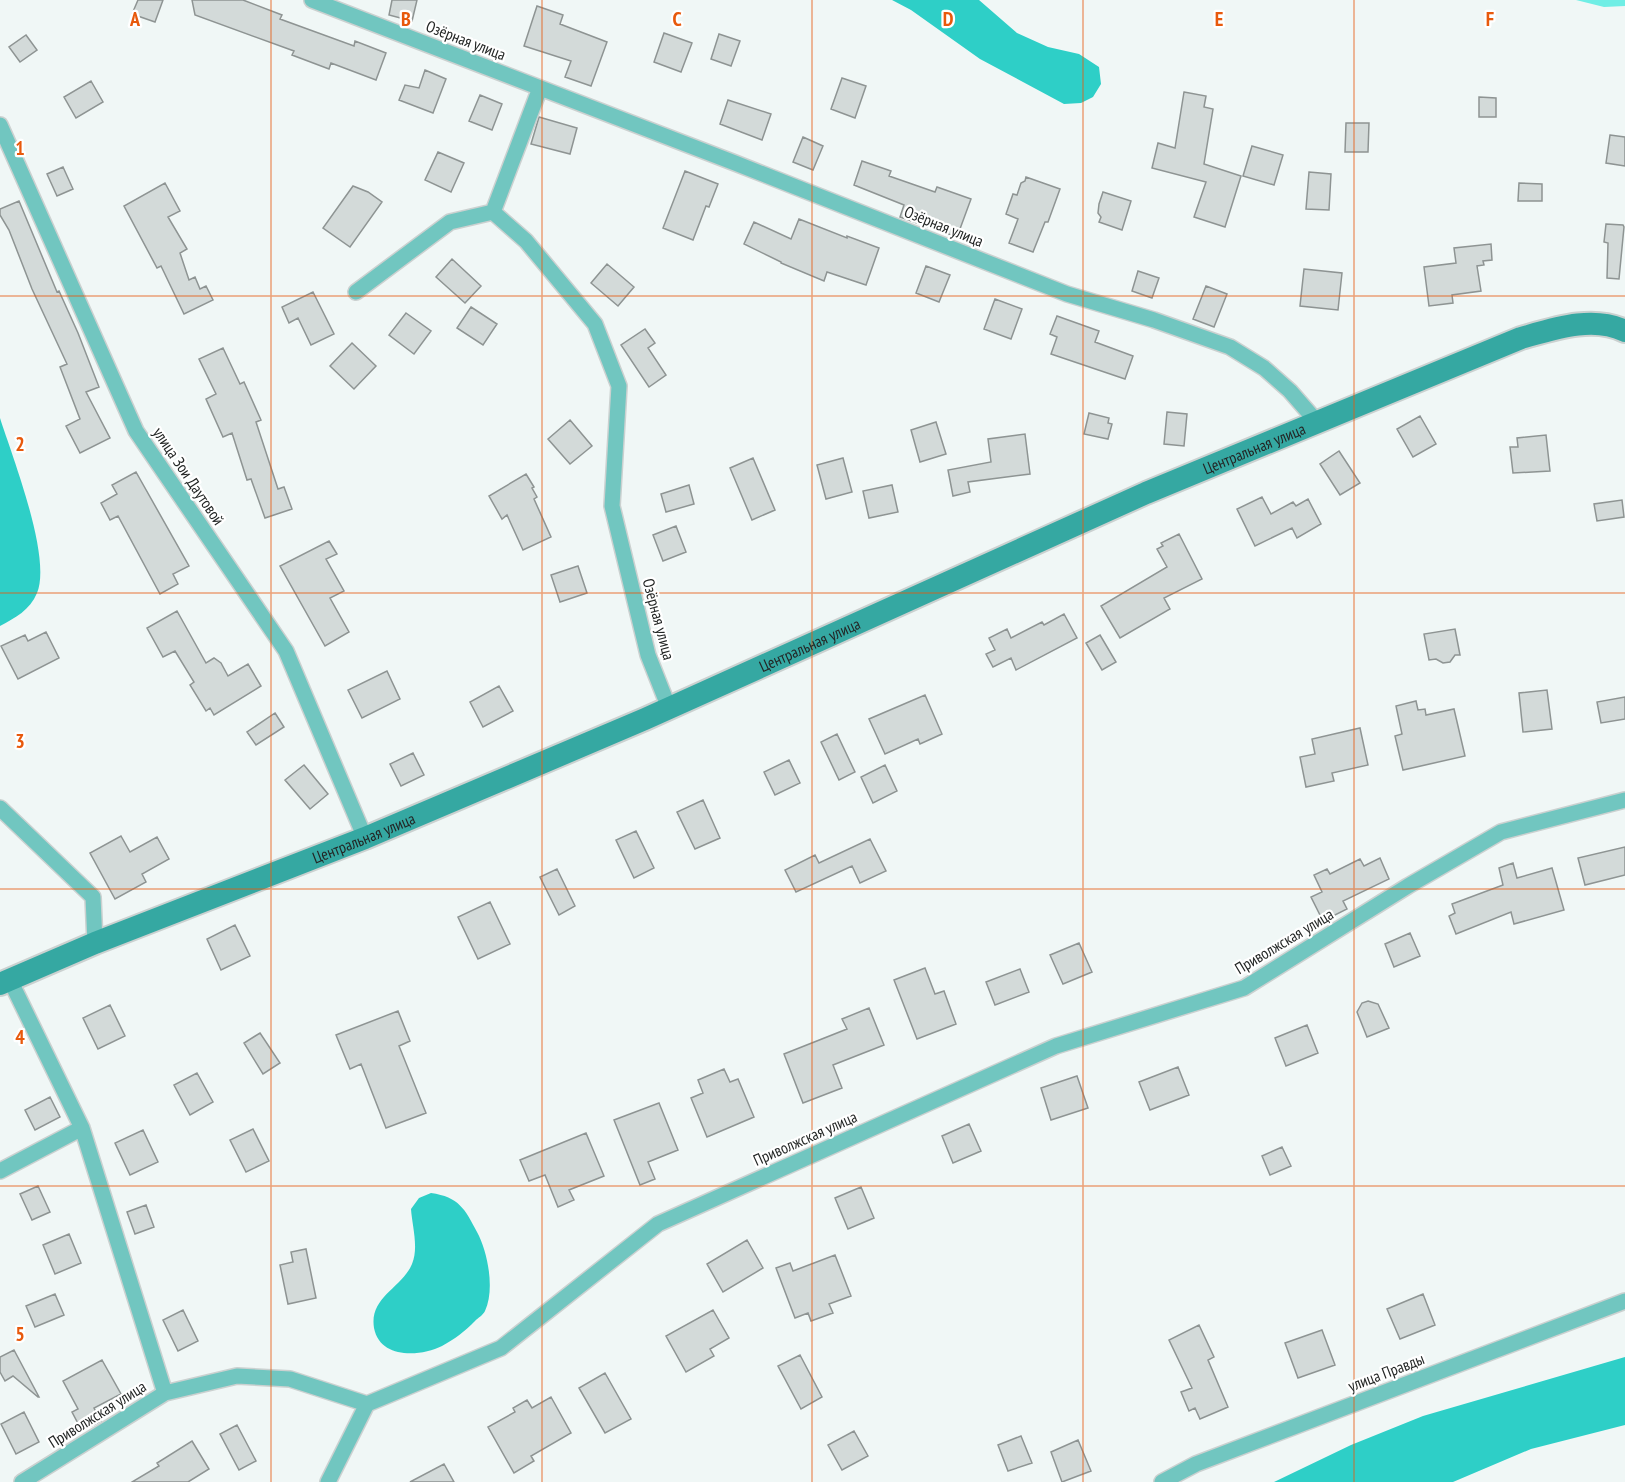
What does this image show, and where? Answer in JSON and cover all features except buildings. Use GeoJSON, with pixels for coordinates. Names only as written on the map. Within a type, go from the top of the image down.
{"type":"FeatureCollection","features":[{"type":"Feature","properties":{"kind":"street","name":"Озёрная улица"},"geometry":{"type":"LineString","coordinates":[[312,0],[1068,294],[1154,320],[1230,347],[1264,368],[1290,391],[1317,422]]}},
{"type":"Feature","properties":{"kind":"street"},"geometry":{"type":"LineString","coordinates":[[356,292],[450,222],[493,212],[540,87]]}},
{"type":"Feature","properties":{"kind":"street","name":"улица Зои Даутовой"},"geometry":{"type":"LineString","coordinates":[[0,124],[136,431],[286,651],[364,838]]}},
{"type":"Feature","properties":{"kind":"street","name":"Озёрная улица"},"geometry":{"type":"LineString","coordinates":[[493,212],[526,241],[595,324],[619,386],[612,506],[648,655],[669,708]]}},
{"type":"Feature","properties":{"kind":"street","name":"Центральная улица"},"geometry":{"type":"LineString","coordinates":[[5,982],[94,943],[364,838],[669,708],[1146,493],[1521,338],[1562,326],[1598,324],[1624,329]]}},
{"type":"Feature","properties":{"kind":"street","name":"Приволжская улица"},"geometry":{"type":"LineString","coordinates":[[22,1482],[165,1393],[237,1377],[280,1378],[290,1379],[368,1404],[501,1348],[658,1224],[1056,1046],[1244,988],[1408,886],[1501,832],[1625,800]]}},
{"type":"Feature","properties":{"kind":"street"},"geometry":{"type":"LineString","coordinates":[[0,808],[93,897],[94,943]]}},
{"type":"Feature","properties":{"kind":"street"},"geometry":{"type":"LineString","coordinates":[[5,982],[82,1128],[165,1393]]}},
{"type":"Feature","properties":{"kind":"street"},"geometry":{"type":"LineString","coordinates":[[0,1171],[82,1128]]}},
{"type":"Feature","properties":{"kind":"street","name":"улица Правды"},"geometry":{"type":"LineString","coordinates":[[1162,1482],[1196,1464],[1625,1301]]}},
{"type":"Feature","properties":{"kind":"street"},"geometry":{"type":"LineString","coordinates":[[328,1482],[368,1404]]}},
{"type":"Feature","properties":{"kind":"shaded area"},"geometry":{"type":"Polygon","coordinates":[[[892,0],[979,0],[1017,33],[1048,47],[1079,54],[1099,67],[1101,84],[1093,97],[1081,103],[1064,104],[980,59],[911,10],[892,0]]]}},
{"type":"Feature","properties":{"kind":"shaded area"},"geometry":{"type":"Polygon","coordinates":[[[1576,0],[1625,0],[1625,6],[1604,7],[1576,0]]]}},
{"type":"Feature","properties":{"kind":"shaded area"},"geometry":{"type":"Polygon","coordinates":[[[0,418],[29,506],[39,556],[40,577],[37,593],[26,609],[0,626],[0,418]]]}},
{"type":"Feature","properties":{"kind":"shaded area"},"geometry":{"type":"Polygon","coordinates":[[[431,1193],[455,1201],[469,1217],[481,1240],[487,1260],[490,1293],[482,1315],[447,1343],[433,1350],[402,1353],[384,1345],[378,1338],[374,1328],[374,1317],[381,1300],[401,1280],[412,1264],[415,1244],[411,1209],[419,1198],[431,1193]]]}},
{"type":"Feature","properties":{"kind":"shaded area"},"geometry":{"type":"Polygon","coordinates":[[[1625,1357],[1625,1425],[1531,1449],[1453,1482],[1274,1482],[1351,1445],[1423,1416],[1625,1357]]]}}]}
